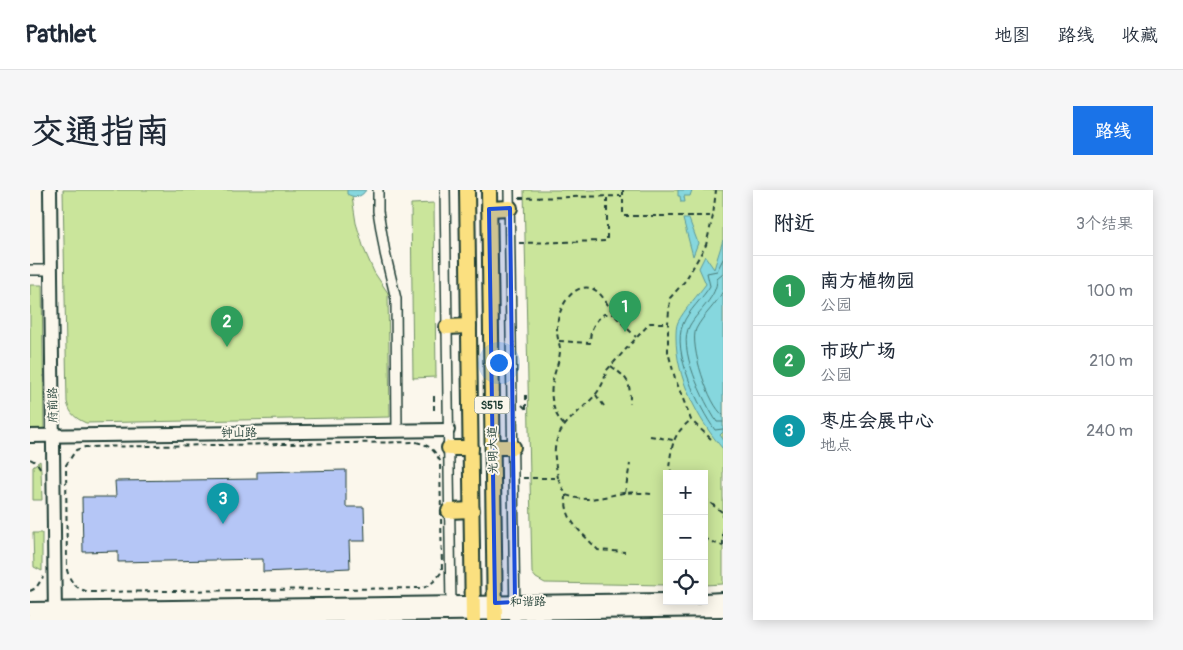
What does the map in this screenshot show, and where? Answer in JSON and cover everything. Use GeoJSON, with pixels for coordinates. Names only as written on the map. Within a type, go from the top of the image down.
{"type":"FeatureCollection","features":[{"type":"Feature","properties":{"kind":"main road","name":"府前路"},"geometry":{"type":"LineString","coordinates":[[50,190],[55,616]]}},
{"type":"Feature","properties":{"kind":"main road","name":"光明大道"},"geometry":{"type":"LineString","coordinates":[[467,190],[473,612]]}},
{"type":"Feature","properties":{"kind":"main road","name":"光明大道"},"geometry":{"type":"LineString","coordinates":[[488,190],[495,612]]}},
{"type":"Feature","properties":{"kind":"main road"},"geometry":{"type":"LineString","coordinates":[[489,209],[510,208]]}},
{"type":"Feature","properties":{"kind":"main road"},"geometry":{"type":"LineString","coordinates":[[447,327],[469,326]]}},
{"type":"Feature","properties":{"kind":"main road","name":"钟山路"},"geometry":{"type":"LineString","coordinates":[[30,436],[448,430]]}},
{"type":"Feature","properties":{"kind":"main road"},"geometry":{"type":"LineString","coordinates":[[493,447],[513,447]]}},
{"type":"Feature","properties":{"kind":"main road"},"geometry":{"type":"LineString","coordinates":[[448,448],[471,448]]}},
{"type":"Feature","properties":{"kind":"main road"},"geometry":{"type":"LineString","coordinates":[[449,511],[472,510]]}},
{"type":"Feature","properties":{"kind":"main road"},"geometry":{"type":"LineString","coordinates":[[708,600],[723,599]]}},
{"type":"Feature","properties":{"kind":"main road","name":"和谐路"},"geometry":{"type":"LineString","coordinates":[[515,612],[663,600]]}},
{"type":"Feature","properties":{"kind":"main road","name":"和谐路"},"geometry":{"type":"LineString","coordinates":[[30,609],[55,616]]}},
{"type":"Feature","properties":{"kind":"main road","name":"和谐路"},"geometry":{"type":"LineString","coordinates":[[30,620],[55,616],[723,610]]}},
{"type":"Feature","properties":{"kind":"street"},"geometry":{"type":"LineString","coordinates":[[378,190],[378,211],[385,253],[396,299],[397,431]]}},
{"type":"Feature","properties":{"kind":"street"},"geometry":{"type":"LineString","coordinates":[[445,190],[451,612]]}},
{"type":"Feature","properties":{"kind":"street","name":"光明大道"},"geometry":{"type":"LineString","coordinates":[[509,190],[515,612]]}},
{"type":"Feature","properties":{"kind":"street"},"geometry":{"type":"LineString","coordinates":[[30,270],[51,270]]}},
{"type":"Feature","properties":{"kind":"path"},"geometry":{"type":"LineString","coordinates":[[623,190],[623,216],[713,216]]}},
{"type":"Feature","properties":{"kind":"path"},"geometry":{"type":"LineString","coordinates":[[711,439],[691,420],[675,378],[668,352],[668,323],[670,298],[685,281],[706,244],[713,216],[716,190]]}},
{"type":"Feature","properties":{"kind":"path"},"geometry":{"type":"LineString","coordinates":[[519,198],[623,196]]}},
{"type":"Feature","properties":{"kind":"path"},"geometry":{"type":"LineString","coordinates":[[519,242],[607,241],[607,197]]}},
{"type":"Feature","properties":{"kind":"path"},"geometry":{"type":"LineString","coordinates":[[564,425],[557,418],[552,400],[552,382],[560,350],[556,332],[557,320],[569,296],[582,288],[594,289],[602,295],[614,314],[636,337]]}},
{"type":"Feature","properties":{"kind":"path"},"geometry":{"type":"LineString","coordinates":[[558,340],[590,343],[590,333],[595,322],[604,314],[614,314]]}},
{"type":"Feature","properties":{"kind":"path"},"geometry":{"type":"LineString","coordinates":[[625,552],[598,550],[567,515],[566,495],[558,478],[555,455],[556,443],[564,425],[596,395],[605,382],[606,371],[636,337],[650,323],[668,323]]}},
{"type":"Feature","properties":{"kind":"path"},"geometry":{"type":"LineString","coordinates":[[611,366],[626,377],[630,385],[630,404]]}},
{"type":"Feature","properties":{"kind":"path"},"geometry":{"type":"LineString","coordinates":[[522,405],[526,410],[526,394]]}},
{"type":"Feature","properties":{"kind":"path"},"geometry":{"type":"LineString","coordinates":[[596,395],[604,406]]}},
{"type":"Feature","properties":{"kind":"path"},"geometry":{"type":"LineString","coordinates":[[434,396],[434,411]]}},
{"type":"Feature","properties":{"kind":"path"},"geometry":{"type":"LineString","coordinates":[[670,470],[669,468],[673,440],[681,428],[691,420]]}},
{"type":"Feature","properties":{"kind":"path"},"geometry":{"type":"LineString","coordinates":[[650,436],[673,440]]}},
{"type":"Feature","properties":{"kind":"path"},"geometry":{"type":"LineString","coordinates":[[416,442],[428,444],[436,452],[440,461],[442,570],[434,582],[422,588],[89,592],[81,590],[74,585],[69,578],[67,570],[66,465],[76,450],[85,447],[416,442]]}},
{"type":"Feature","properties":{"kind":"path"},"geometry":{"type":"LineString","coordinates":[[625,493],[630,464]]}},
{"type":"Feature","properties":{"kind":"path"},"geometry":{"type":"LineString","coordinates":[[523,478],[558,478]]}},
{"type":"Feature","properties":{"kind":"path"},"geometry":{"type":"LineString","coordinates":[[566,495],[577,499],[592,500],[625,493],[651,494]]}},
{"type":"Feature","properties":{"kind":"path"},"geometry":{"type":"LineString","coordinates":[[708,501],[723,512],[723,546],[708,540]]}},
{"type":"Feature","properties":{"kind":"highlighted area"},"geometry":{"type":"Polygon","coordinates":[[[510,208],[515,602],[495,603],[489,209],[510,208]]]}},
{"type":"Feature","properties":{"kind":"green space"},"geometry":{"type":"Polygon","coordinates":[[[63,190],[366,190],[359,196],[352,197],[356,223],[364,249],[374,272],[388,293],[390,417],[86,423],[76,417],[71,413],[67,402],[63,190]]]}},
{"type":"Feature","properties":{"kind":"green space"},"geometry":{"type":"Polygon","coordinates":[[[524,190],[723,190],[723,584],[708,585],[708,470],[663,470],[663,585],[545,583],[536,578],[532,573],[524,190]]]}},
{"type":"Feature","properties":{"kind":"green space"},"geometry":{"type":"Polygon","coordinates":[[[434,203],[436,377],[413,378],[411,204],[434,203]]]}},
{"type":"Feature","properties":{"kind":"green space"},"geometry":{"type":"Polygon","coordinates":[[[30,285],[42,285],[44,429],[30,429],[30,285]]]}},
{"type":"Feature","properties":{"kind":"green space"},"geometry":{"type":"Polygon","coordinates":[[[40,461],[42,500],[33,500],[33,466],[40,461]]]}},
{"type":"Feature","properties":{"kind":"green space"},"geometry":{"type":"Polygon","coordinates":[[[33,533],[42,533],[42,571],[34,567],[33,533]]]}},
{"type":"Feature","properties":{"kind":"water"},"geometry":{"type":"Polygon","coordinates":[[[347,190],[366,190],[362,195],[355,197],[347,194],[347,190]]]}},
{"type":"Feature","properties":{"kind":"water"},"geometry":{"type":"Polygon","coordinates":[[[678,190],[692,190],[690,196],[684,196],[685,202],[681,202],[678,190]]]}},
{"type":"Feature","properties":{"kind":"water"},"geometry":{"type":"Polygon","coordinates":[[[683,219],[689,219],[698,243],[693,256],[683,219]]]}},
{"type":"Feature","properties":{"kind":"water"},"geometry":{"type":"Polygon","coordinates":[[[723,240],[723,432],[720,435],[723,439],[723,449],[705,424],[690,397],[680,367],[676,337],[677,325],[681,317],[706,284],[699,268],[705,256],[714,269],[723,240]]]}},
{"type":"Feature","properties":{"kind":"building"},"geometry":{"type":"Polygon","coordinates":[[[346,470],[346,507],[364,507],[365,541],[349,541],[350,568],[263,572],[263,559],[118,562],[118,551],[83,552],[82,497],[116,497],[115,481],[257,479],[257,472],[346,470]]]}},
{"type":"Feature","properties":{"kind":"place","name":"南方植物园"},"geometry":{"type":"Point","coordinates":[625,332]}},
{"type":"Feature","properties":{"kind":"place","name":"市政广场"},"geometry":{"type":"Point","coordinates":[227,347]}},
{"type":"Feature","properties":{"kind":"place","name":"枣庄会展中心"},"geometry":{"type":"Point","coordinates":[223,524]}}]}
